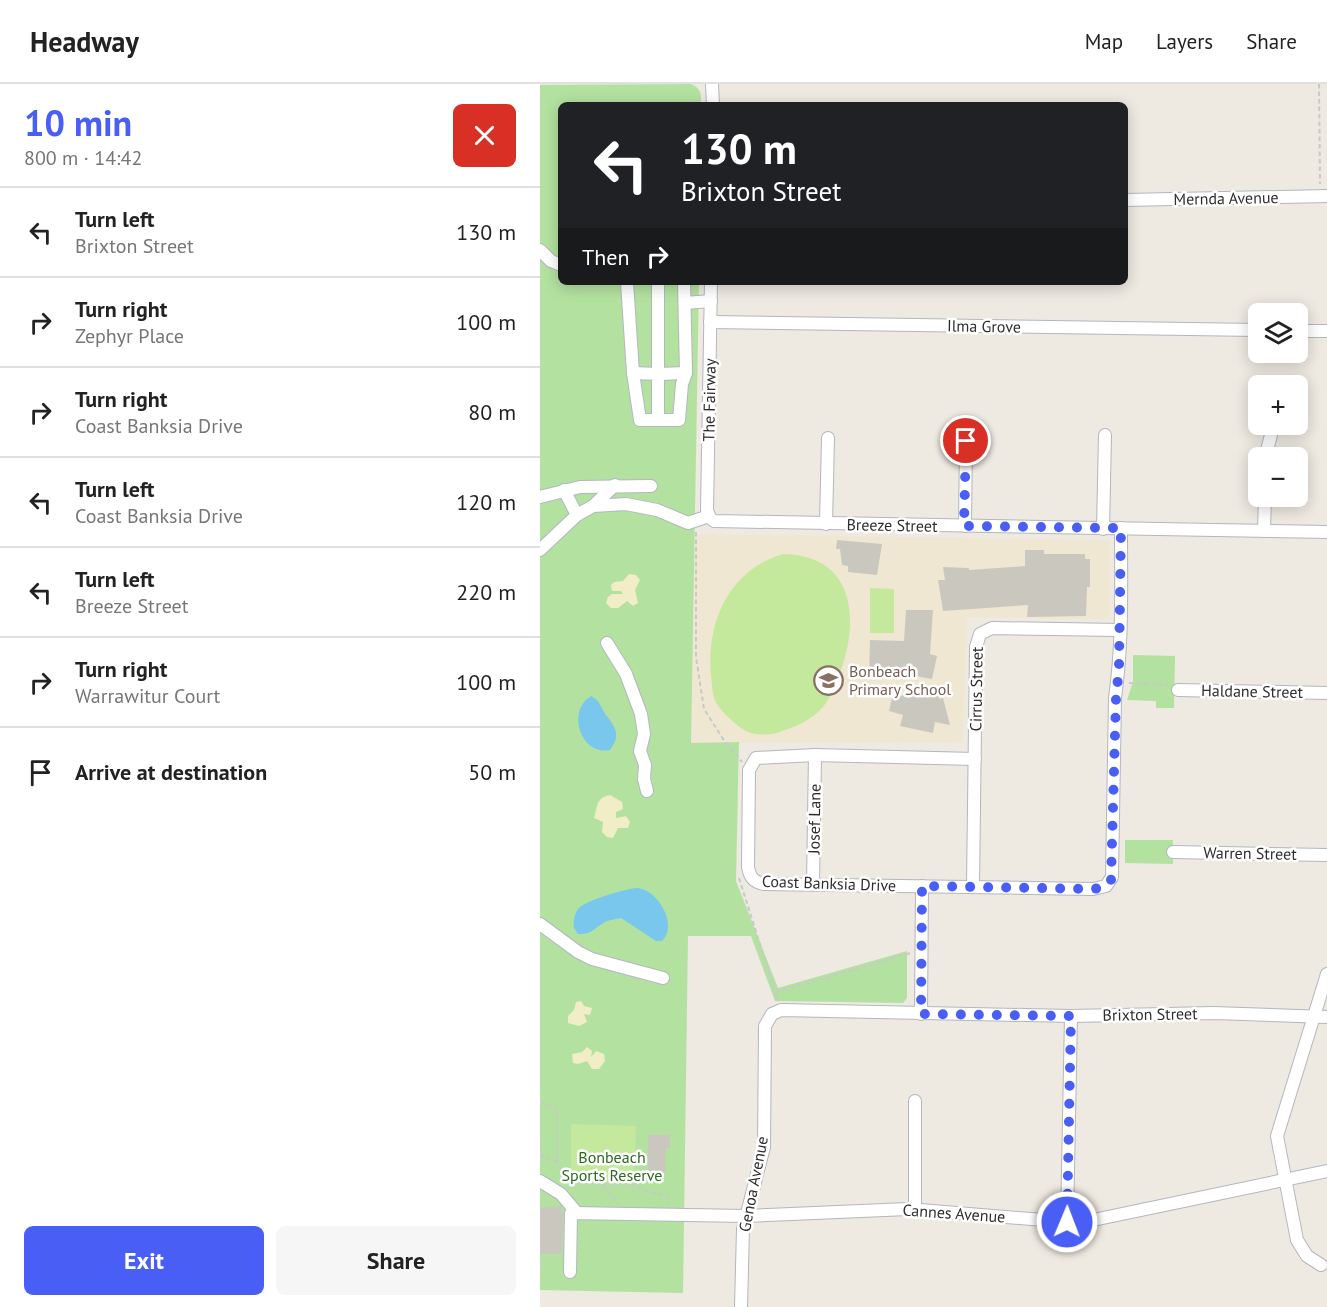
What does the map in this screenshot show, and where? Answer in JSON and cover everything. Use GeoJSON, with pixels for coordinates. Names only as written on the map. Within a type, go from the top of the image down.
{"type":"FeatureCollection","features":[{"type":"Feature","properties":{"kind":"street"},"geometry":{"type":"LineString","coordinates":[[712,84],[713,102]]}},
{"type":"Feature","properties":{"kind":"street","name":"Mernda Avenue"},"geometry":{"type":"LineString","coordinates":[[1128,200],[1323,196]]}},
{"type":"Feature","properties":{"kind":"street"},"geometry":{"type":"LineString","coordinates":[[540,250],[551,261],[558,264]]}},
{"type":"Feature","properties":{"kind":"street"},"geometry":{"type":"LineString","coordinates":[[627,285],[633,373],[640,420],[679,420],[682,384],[686,373],[684,285]]}},
{"type":"Feature","properties":{"kind":"street"},"geometry":{"type":"LineString","coordinates":[[658,285],[658,420]]}},
{"type":"Feature","properties":{"kind":"street","name":"The Fairway"},"geometry":{"type":"LineString","coordinates":[[709,517],[707,510],[711,285]]}},
{"type":"Feature","properties":{"kind":"street"},"geometry":{"type":"LineString","coordinates":[[685,303],[711,301]]}},
{"type":"Feature","properties":{"kind":"street","name":"Ilma Grove"},"geometry":{"type":"LineString","coordinates":[[710,322],[1248,330]]}},
{"type":"Feature","properties":{"kind":"street"},"geometry":{"type":"LineString","coordinates":[[1308,331],[1327,331]]}},
{"type":"Feature","properties":{"kind":"street"},"geometry":{"type":"LineString","coordinates":[[633,373],[686,373]]}},
{"type":"Feature","properties":{"kind":"street"},"geometry":{"type":"LineString","coordinates":[[1103,529],[1105,435]]}},
{"type":"Feature","properties":{"kind":"street"},"geometry":{"type":"LineString","coordinates":[[826,524],[828,438]]}},
{"type":"Feature","properties":{"kind":"street"},"geometry":{"type":"LineString","coordinates":[[964,526],[966,441]]}},
{"type":"Feature","properties":{"kind":"street"},"geometry":{"type":"LineString","coordinates":[[540,497],[564,490],[615,485],[651,486]]}},
{"type":"Feature","properties":{"kind":"street"},"geometry":{"type":"LineString","coordinates":[[540,550],[577,515],[593,506],[615,485]]}},
{"type":"Feature","properties":{"kind":"street"},"geometry":{"type":"LineString","coordinates":[[564,490],[577,515]]}},
{"type":"Feature","properties":{"kind":"street","name":"Breeze Street"},"geometry":{"type":"LineString","coordinates":[[593,506],[626,504],[657,510],[688,523],[709,517],[717,522],[1327,532]]}},
{"type":"Feature","properties":{"kind":"street"},"geometry":{"type":"LineString","coordinates":[[1264,531],[1265,507]]}},
{"type":"Feature","properties":{"kind":"street","name":"Coast Banksia Drive"},"geometry":{"type":"LineString","coordinates":[[975,759],[815,754],[763,756],[753,761],[749,770],[748,867],[753,880],[764,884],[1093,889],[1101,888],[1111,880],[1116,698],[1119,681],[1121,528]]}},
{"type":"Feature","properties":{"kind":"street","name":"Cirrus Street"},"geometry":{"type":"LineString","coordinates":[[973,886],[976,647],[980,634],[992,628],[1120,630]]}},
{"type":"Feature","properties":{"kind":"street"},"geometry":{"type":"LineString","coordinates":[[608,643],[626,674],[641,714],[644,734],[640,751],[647,791]]}},
{"type":"Feature","properties":{"kind":"street","name":"Haldane Street"},"geometry":{"type":"LineString","coordinates":[[1178,690],[1327,693]]}},
{"type":"Feature","properties":{"kind":"street","name":"Josef Lane"},"geometry":{"type":"LineString","coordinates":[[813,884],[815,754]]}},
{"type":"Feature","properties":{"kind":"street","name":"Warren Street"},"geometry":{"type":"LineString","coordinates":[[1173,852],[1327,855]]}},
{"type":"Feature","properties":{"kind":"street"},"geometry":{"type":"LineString","coordinates":[[921,1014],[922,886]]}},
{"type":"Feature","properties":{"kind":"street"},"geometry":{"type":"LineString","coordinates":[[540,924],[578,952],[592,959],[663,978]]}},
{"type":"Feature","properties":{"kind":"street"},"geometry":{"type":"LineString","coordinates":[[1322,1265],[1307,1256],[1299,1243],[1277,1136],[1327,974]]}},
{"type":"Feature","properties":{"kind":"street","name":"Brixton Street"},"geometry":{"type":"LineString","coordinates":[[781,1010],[1071,1016],[1214,1013],[1327,1017]]}},
{"type":"Feature","properties":{"kind":"street","name":"Genoa Avenue"},"geometry":{"type":"LineString","coordinates":[[741,1307],[743,1236],[764,1147],[765,1026],[772,1014],[781,1010]]}},
{"type":"Feature","properties":{"kind":"street"},"geometry":{"type":"LineString","coordinates":[[1067,1222],[1071,1016]]}},
{"type":"Feature","properties":{"kind":"street"},"geometry":{"type":"LineString","coordinates":[[915,1101],[915,1209]]}},
{"type":"Feature","properties":{"kind":"street","name":"Cannes Avenue"},"geometry":{"type":"LineString","coordinates":[[577,1213],[746,1216],[915,1209],[1067,1222],[1094,1220],[1327,1170]]}},
{"type":"Feature","properties":{"kind":"street"},"geometry":{"type":"LineString","coordinates":[[540,1181],[561,1194],[577,1213]]}},
{"type":"Feature","properties":{"kind":"street"},"geometry":{"type":"LineString","coordinates":[[570,1272],[571,1213],[577,1213]]}},
{"type":"Feature","properties":{"kind":"path"},"geometry":{"type":"LineString","coordinates":[[1319,84],[1323,196]]}},
{"type":"Feature","properties":{"kind":"path"},"geometry":{"type":"LineString","coordinates":[[696,532],[696,657],[704,709],[724,742],[742,760],[741,772]]}},
{"type":"Feature","properties":{"kind":"path"},"geometry":{"type":"LineString","coordinates":[[1119,681],[1171,685],[1178,690]]}},
{"type":"Feature","properties":{"kind":"path"},"geometry":{"type":"LineString","coordinates":[[739,870],[739,880],[781,1010]]}},
{"type":"Feature","properties":{"kind":"path"},"geometry":{"type":"LineString","coordinates":[[776,992],[909,954],[922,947]]}},
{"type":"Feature","properties":{"kind":"path"},"geometry":{"type":"LineString","coordinates":[[540,1103],[553,1107],[557,1111],[557,1162],[568,1184],[634,1184],[644,1190],[667,1196],[669,1208]]}},
{"type":"Feature","properties":{"kind":"path"},"geometry":{"type":"LineString","coordinates":[[540,1138],[540,1154],[557,1162]]}},
{"type":"Feature","properties":{"kind":"path"},"geometry":{"type":"LineString","coordinates":[[603,1184],[622,1208],[622,1214]]}},
{"type":"Feature","properties":{"kind":"shaded area","name":"Bonbeach Primary School"},"geometry":{"type":"Polygon","coordinates":[[[694,534],[1110,540],[1109,614],[1104,619],[967,617],[963,742],[691,743],[694,534]]]}},
{"type":"Feature","properties":{"kind":"green space","name":"Bonbeach Sports Reserve"},"geometry":{"type":"Polygon","coordinates":[[[691,84],[700,92],[701,102],[558,102],[558,285],[699,285],[691,743],[739,742],[736,881],[778,988],[907,951],[907,998],[903,1003],[775,1001],[751,936],[688,936],[683,1293],[540,1290],[540,85],[691,84]]]}},
{"type":"Feature","properties":{"kind":"green space"},"geometry":{"type":"Polygon","coordinates":[[[783,554],[806,557],[824,565],[837,577],[845,592],[850,629],[841,670],[834,689],[823,707],[813,716],[795,726],[772,734],[758,734],[741,728],[718,706],[713,693],[710,655],[717,618],[735,585],[748,572],[783,554]]]}},
{"type":"Feature","properties":{"kind":"green space"},"geometry":{"type":"Polygon","coordinates":[[[870,588],[894,589],[894,633],[870,633],[870,588]]]}},
{"type":"Feature","properties":{"kind":"green space"},"geometry":{"type":"Polygon","coordinates":[[[1133,655],[1175,656],[1174,708],[1156,708],[1156,701],[1127,700],[1133,682],[1133,655]]]}},
{"type":"Feature","properties":{"kind":"green space"},"geometry":{"type":"Polygon","coordinates":[[[1125,840],[1173,840],[1173,864],[1125,863],[1125,840]]]}},
{"type":"Feature","properties":{"kind":"green space","name":"Bonbeach Sports Reserve"},"geometry":{"type":"Polygon","coordinates":[[[571,1124],[636,1126],[634,1182],[571,1182],[571,1124]]]}},
{"type":"Feature","properties":{"kind":"sand"},"geometry":{"type":"Polygon","coordinates":[[[629,574],[636,575],[640,580],[635,590],[638,603],[633,606],[627,601],[618,608],[611,608],[606,603],[608,597],[612,594],[623,594],[621,591],[612,591],[611,585],[614,582],[623,581],[629,574]]]}},
{"type":"Feature","properties":{"kind":"sand"},"geometry":{"type":"Polygon","coordinates":[[[610,795],[622,802],[623,809],[616,812],[616,818],[626,816],[630,822],[628,828],[618,828],[613,838],[607,837],[602,832],[603,822],[594,818],[599,801],[610,795]]]}},
{"type":"Feature","properties":{"kind":"sand"},"geometry":{"type":"Polygon","coordinates":[[[581,1001],[584,1006],[592,1008],[590,1015],[584,1014],[587,1022],[579,1026],[568,1023],[568,1016],[574,1010],[576,1002],[581,1001]]]}},
{"type":"Feature","properties":{"kind":"sand"},"geometry":{"type":"Polygon","coordinates":[[[587,1047],[592,1051],[591,1057],[596,1051],[604,1054],[605,1061],[599,1069],[592,1069],[587,1061],[573,1063],[572,1054],[582,1052],[587,1047]]]}},
{"type":"Feature","properties":{"kind":"water"},"geometry":{"type":"Polygon","coordinates":[[[591,696],[599,702],[615,728],[616,736],[610,750],[600,750],[591,746],[580,731],[579,712],[583,703],[591,696]]]}},
{"type":"Feature","properties":{"kind":"water"},"geometry":{"type":"Polygon","coordinates":[[[638,888],[653,896],[664,910],[668,927],[662,941],[656,941],[621,918],[605,922],[590,932],[578,934],[574,928],[574,921],[578,909],[588,902],[638,888]]]}},
{"type":"Feature","properties":{"kind":"building"},"geometry":{"type":"Polygon","coordinates":[[[837,540],[882,544],[877,575],[848,572],[848,566],[842,565],[840,549],[836,549],[837,540]]]}},
{"type":"Feature","properties":{"kind":"building"},"geometry":{"type":"Polygon","coordinates":[[[1025,550],[1044,550],[1044,554],[1085,554],[1085,559],[1090,559],[1090,587],[1087,587],[1086,616],[1027,617],[1028,605],[943,611],[938,580],[945,580],[943,567],[969,568],[969,570],[1025,566],[1025,550]]]}},
{"type":"Feature","properties":{"kind":"building"},"geometry":{"type":"Polygon","coordinates":[[[906,610],[933,610],[930,654],[937,656],[932,679],[893,672],[893,677],[869,676],[870,640],[904,641],[906,610]]]}},
{"type":"Feature","properties":{"kind":"building"},"geometry":{"type":"Polygon","coordinates":[[[937,687],[939,699],[943,698],[950,725],[935,722],[933,733],[900,726],[903,715],[889,711],[892,698],[937,687]]]}},
{"type":"Feature","properties":{"kind":"building"},"geometry":{"type":"Polygon","coordinates":[[[648,1135],[670,1135],[670,1148],[666,1148],[665,1173],[648,1172],[648,1135]]]}},
{"type":"Feature","properties":{"kind":"building"},"geometry":{"type":"Polygon","coordinates":[[[561,1206],[563,1215],[562,1254],[540,1254],[540,1208],[561,1206]]]}},
{"type":"Feature","properties":{"kind":"place","name":"Bonbeach Primary School"},"geometry":{"type":"Point","coordinates":[828,680]}},
{"type":"Feature","properties":{"kind":"route"},"geometry":{"type":"LineString","coordinates":[[966,441],[964,526],[1121,528],[1113,877],[1108,884],[1093,889],[922,886],[921,1014],[1071,1016],[1067,1222]]}}]}
